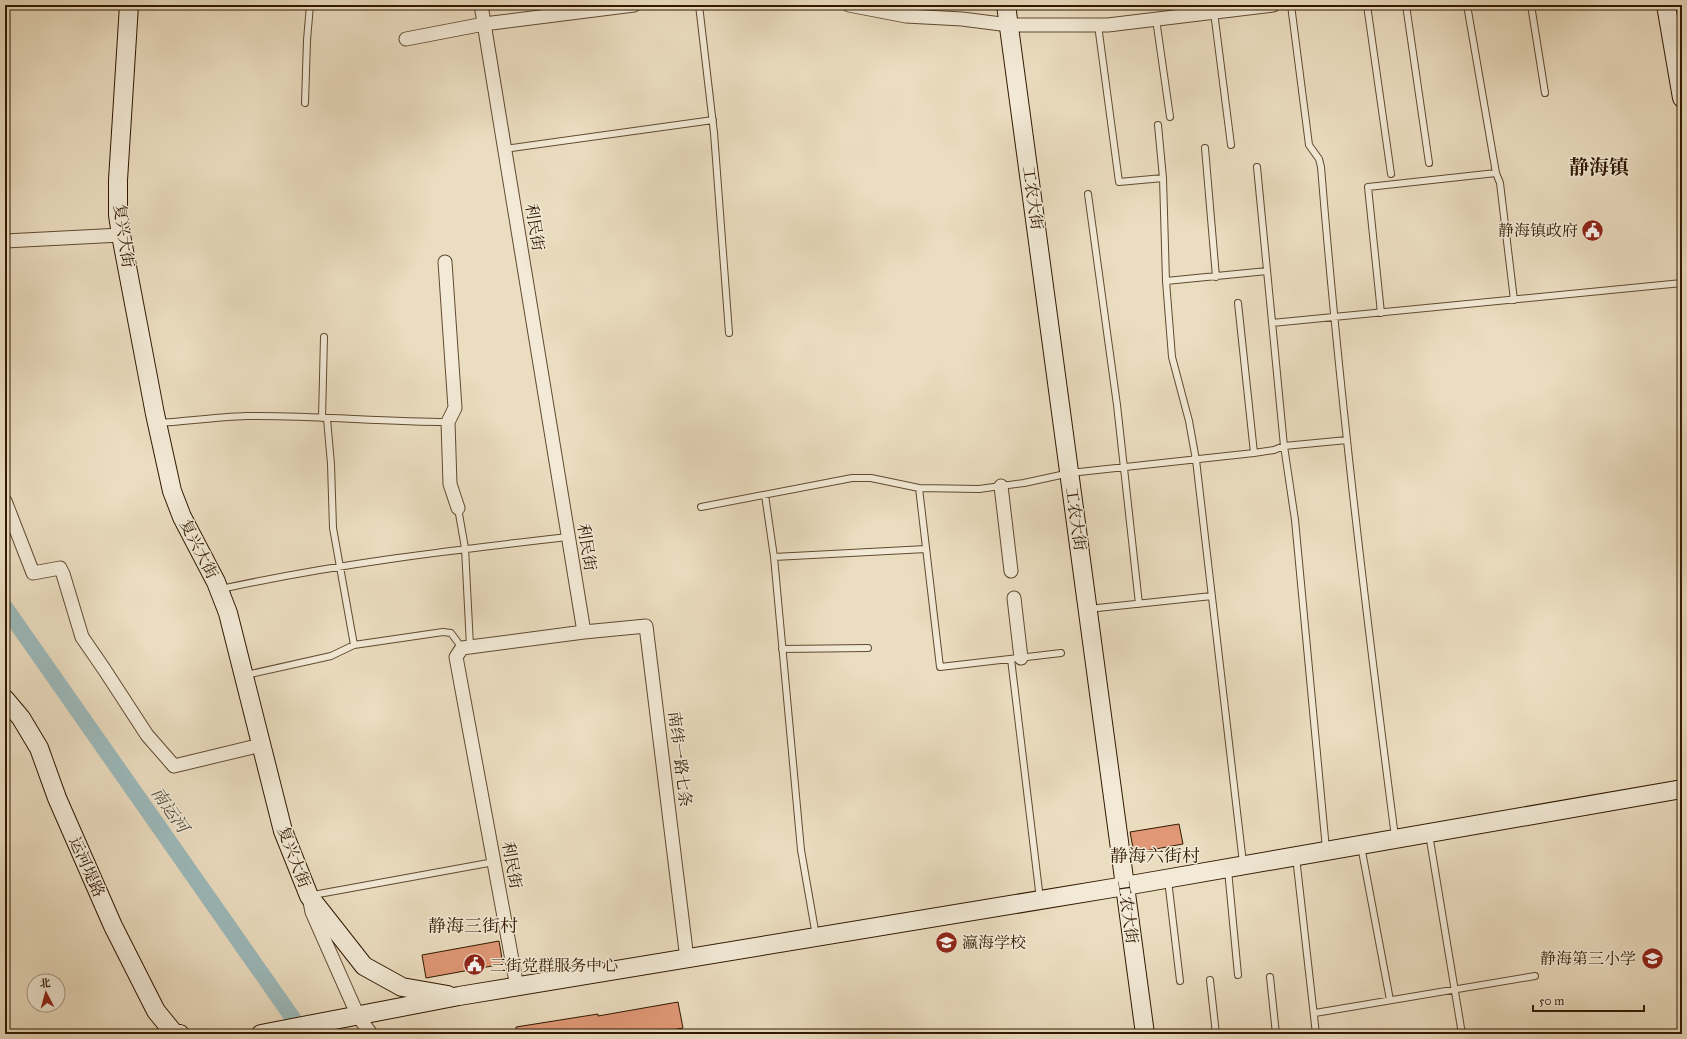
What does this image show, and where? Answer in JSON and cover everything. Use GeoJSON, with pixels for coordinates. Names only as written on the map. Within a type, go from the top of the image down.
{"type":"FeatureCollection","features":[{"type":"Feature","properties":{"kind":"street","name":"复兴大街"},"geometry":{"type":"LineString","coordinates":[[129,5],[118,180],[118,215],[121,235],[157,423],[172,491],[182,517],[219,590],[228,613],[283,831],[309,896],[364,966],[402,987],[459,996]]}},
{"type":"Feature","properties":{"kind":"street","name":"利民街"},"geometry":{"type":"LineString","coordinates":[[481,5],[584,632]]}},
{"type":"Feature","properties":{"kind":"street"},"geometry":{"type":"LineString","coordinates":[[406,39],[484,24],[634,5]]}},
{"type":"Feature","properties":{"kind":"street"},"geometry":{"type":"LineString","coordinates":[[849,5],[906,16],[962,19],[1009,25],[1098,25],[1273,5]]}},
{"type":"Feature","properties":{"kind":"street","name":"工农大街"},"geometry":{"type":"LineString","coordinates":[[1006,5],[1145,1034]]}},
{"type":"Feature","properties":{"kind":"street"},"geometry":{"type":"LineString","coordinates":[[1666,5],[1682,98]]}},
{"type":"Feature","properties":{"kind":"street"},"geometry":{"type":"LineString","coordinates":[[5,242],[121,235]]}},
{"type":"Feature","properties":{"kind":"street"},"geometry":{"type":"LineString","coordinates":[[445,262],[455,408],[448,422],[450,484],[458,508]]}},
{"type":"Feature","properties":{"kind":"street"},"geometry":{"type":"LineString","coordinates":[[1001,486],[1011,571]]}},
{"type":"Feature","properties":{"kind":"street"},"geometry":{"type":"LineString","coordinates":[[5,501],[33,573],[60,568],[82,637],[147,735],[174,766],[261,745]]}},
{"type":"Feature","properties":{"kind":"street"},"geometry":{"type":"LineString","coordinates":[[1014,598],[1016,658]]}},
{"type":"Feature","properties":{"kind":"street","name":"南纬一路七条"},"geometry":{"type":"LineString","coordinates":[[584,632],[646,626],[687,959]]}},
{"type":"Feature","properties":{"kind":"street"},"geometry":{"type":"LineString","coordinates":[[466,647],[584,632]]}},
{"type":"Feature","properties":{"kind":"street","name":"利民街"},"geometry":{"type":"LineString","coordinates":[[466,647],[456,657],[517,987]]}},
{"type":"Feature","properties":{"kind":"street","name":"运河堤路"},"geometry":{"type":"LineString","coordinates":[[5,698],[39,748],[56,798],[113,926],[156,1011],[176,1034]]}},
{"type":"Feature","properties":{"kind":"street"},"geometry":{"type":"LineString","coordinates":[[261,1034],[459,996],[1125,886],[1682,789]]}},
{"type":"Feature","properties":{"kind":"street"},"geometry":{"type":"LineString","coordinates":[[309,896],[312,912],[358,1016],[371,1034]]}},
{"type":"Feature","properties":{"kind":"lane"},"geometry":{"type":"LineString","coordinates":[[305,103],[307,40],[310,5]]}},
{"type":"Feature","properties":{"kind":"lane"},"geometry":{"type":"LineString","coordinates":[[699,5],[713,120],[729,333]]}},
{"type":"Feature","properties":{"kind":"lane"},"geometry":{"type":"LineString","coordinates":[[1291,5],[1310,145],[1321,167],[1334,317],[1358,546],[1395,838]]}},
{"type":"Feature","properties":{"kind":"lane"},"geometry":{"type":"LineString","coordinates":[[1367,5],[1391,174]]}},
{"type":"Feature","properties":{"kind":"lane"},"geometry":{"type":"LineString","coordinates":[[1406,5],[1429,163]]}},
{"type":"Feature","properties":{"kind":"lane"},"geometry":{"type":"LineString","coordinates":[[1467,5],[1496,173],[1500,184],[1514,300]]}},
{"type":"Feature","properties":{"kind":"lane"},"geometry":{"type":"LineString","coordinates":[[1531,5],[1545,93]]}},
{"type":"Feature","properties":{"kind":"lane"},"geometry":{"type":"LineString","coordinates":[[1214,12],[1232,145]]}},
{"type":"Feature","properties":{"kind":"lane"},"geometry":{"type":"LineString","coordinates":[[1156,19],[1170,117]]}},
{"type":"Feature","properties":{"kind":"lane"},"geometry":{"type":"LineString","coordinates":[[1098,25],[1120,182],[1163,178]]}},
{"type":"Feature","properties":{"kind":"lane"},"geometry":{"type":"LineString","coordinates":[[504,149],[713,120]]}},
{"type":"Feature","properties":{"kind":"lane"},"geometry":{"type":"LineString","coordinates":[[1158,125],[1163,178],[1166,281],[1172,357],[1189,421],[1196,460],[1212,596],[1236,866],[1238,975]]}},
{"type":"Feature","properties":{"kind":"lane"},"geometry":{"type":"LineString","coordinates":[[1205,148],[1216,277]]}},
{"type":"Feature","properties":{"kind":"lane"},"geometry":{"type":"LineString","coordinates":[[1257,167],[1284,446],[1295,520],[1327,850]]}},
{"type":"Feature","properties":{"kind":"lane"},"geometry":{"type":"LineString","coordinates":[[1381,313],[1368,187],[1496,173]]}},
{"type":"Feature","properties":{"kind":"lane"},"geometry":{"type":"LineString","coordinates":[[1088,194],[1117,405],[1139,604]]}},
{"type":"Feature","properties":{"kind":"lane"},"geometry":{"type":"LineString","coordinates":[[1166,281],[1267,271]]}},
{"type":"Feature","properties":{"kind":"lane"},"geometry":{"type":"LineString","coordinates":[[1272,323],[1682,283]]}},
{"type":"Feature","properties":{"kind":"lane"},"geometry":{"type":"LineString","coordinates":[[1238,303],[1254,453]]}},
{"type":"Feature","properties":{"kind":"lane"},"geometry":{"type":"LineString","coordinates":[[324,337],[325,418],[331,464],[333,528],[354,646]]}},
{"type":"Feature","properties":{"kind":"lane"},"geometry":{"type":"LineString","coordinates":[[157,423],[245,416],[325,418],[394,422],[448,422]]}},
{"type":"Feature","properties":{"kind":"lane"},"geometry":{"type":"LineString","coordinates":[[701,507],[852,478],[871,478],[919,488],[972,489],[1001,486],[1070,473],[1196,460],[1274,450],[1284,446],[1347,440]]}},
{"type":"Feature","properties":{"kind":"lane"},"geometry":{"type":"LineString","coordinates":[[919,488],[940,667],[1061,653]]}},
{"type":"Feature","properties":{"kind":"lane"},"geometry":{"type":"LineString","coordinates":[[765,495],[774,557],[801,850],[816,937]]}},
{"type":"Feature","properties":{"kind":"lane"},"geometry":{"type":"LineString","coordinates":[[458,508],[465,548],[466,647]]}},
{"type":"Feature","properties":{"kind":"lane"},"geometry":{"type":"LineString","coordinates":[[219,590],[340,566],[465,548],[568,537]]}},
{"type":"Feature","properties":{"kind":"lane"},"geometry":{"type":"LineString","coordinates":[[774,557],[926,549]]}},
{"type":"Feature","properties":{"kind":"lane"},"geometry":{"type":"LineString","coordinates":[[1088,609],[1212,596]]}},
{"type":"Feature","properties":{"kind":"lane"},"geometry":{"type":"LineString","coordinates":[[243,676],[331,656],[354,646],[443,632],[451,633],[466,647]]}},
{"type":"Feature","properties":{"kind":"lane"},"geometry":{"type":"LineString","coordinates":[[782,649],[868,648]]}},
{"type":"Feature","properties":{"kind":"lane"},"geometry":{"type":"LineString","coordinates":[[1016,658],[1040,900]]}},
{"type":"Feature","properties":{"kind":"lane"},"geometry":{"type":"LineString","coordinates":[[1429,832],[1462,1034]]}},
{"type":"Feature","properties":{"kind":"lane"},"geometry":{"type":"LineString","coordinates":[[1361,844],[1390,1000]]}},
{"type":"Feature","properties":{"kind":"lane"},"geometry":{"type":"LineString","coordinates":[[1295,856],[1315,1013],[1316,1034]]}},
{"type":"Feature","properties":{"kind":"lane"},"geometry":{"type":"LineString","coordinates":[[309,896],[494,862]]}},
{"type":"Feature","properties":{"kind":"lane"},"geometry":{"type":"LineString","coordinates":[[1168,878],[1180,981]]}},
{"type":"Feature","properties":{"kind":"lane"},"geometry":{"type":"LineString","coordinates":[[1315,1013],[1455,988],[1535,976]]}},
{"type":"Feature","properties":{"kind":"lane"},"geometry":{"type":"LineString","coordinates":[[1270,977],[1276,1034]]}},
{"type":"Feature","properties":{"kind":"lane"},"geometry":{"type":"LineString","coordinates":[[1210,980],[1216,1034]]}},
{"type":"Feature","properties":{"kind":"building"},"geometry":{"type":"Polygon","coordinates":[[[1179,824],[1183,844],[1134,853],[1130,832],[1179,824]]]}},
{"type":"Feature","properties":{"kind":"building"},"geometry":{"type":"Polygon","coordinates":[[[499,941],[503,964],[426,978],[422,955],[499,941]]]}},
{"type":"Feature","properties":{"kind":"building"},"geometry":{"type":"Polygon","coordinates":[[[678,1002],[683,1028],[650,1034],[516,1034],[516,1027],[598,1014],[598,1016],[678,1002]]]}},
{"type":"Feature","properties":{"kind":"waterway","name":"南运河"},"geometry":{"type":"LineString","coordinates":[[5,607],[304,1034]]}},
{"type":"Feature","properties":{"kind":"place","name":"静海镇政府"},"geometry":{"type":"Point","coordinates":[1593,230]}},
{"type":"Feature","properties":{"kind":"place","name":"瀛海学校"},"geometry":{"type":"Point","coordinates":[947,942]}},
{"type":"Feature","properties":{"kind":"place","name":"静海第三小学"},"geometry":{"type":"Point","coordinates":[1652,958]}},
{"type":"Feature","properties":{"kind":"place","name":"三街党群服务中心"},"geometry":{"type":"Point","coordinates":[474,965]}},
{"type":"Feature","properties":{"kind":"district","name":"静海镇"},"geometry":{"type":"Point","coordinates":[1599,167]}},
{"type":"Feature","properties":{"kind":"district","name":"静海六街村"},"geometry":{"type":"Point","coordinates":[1155,856]}},
{"type":"Feature","properties":{"kind":"district","name":"静海三街村"},"geometry":{"type":"Point","coordinates":[473,926]}}]}
